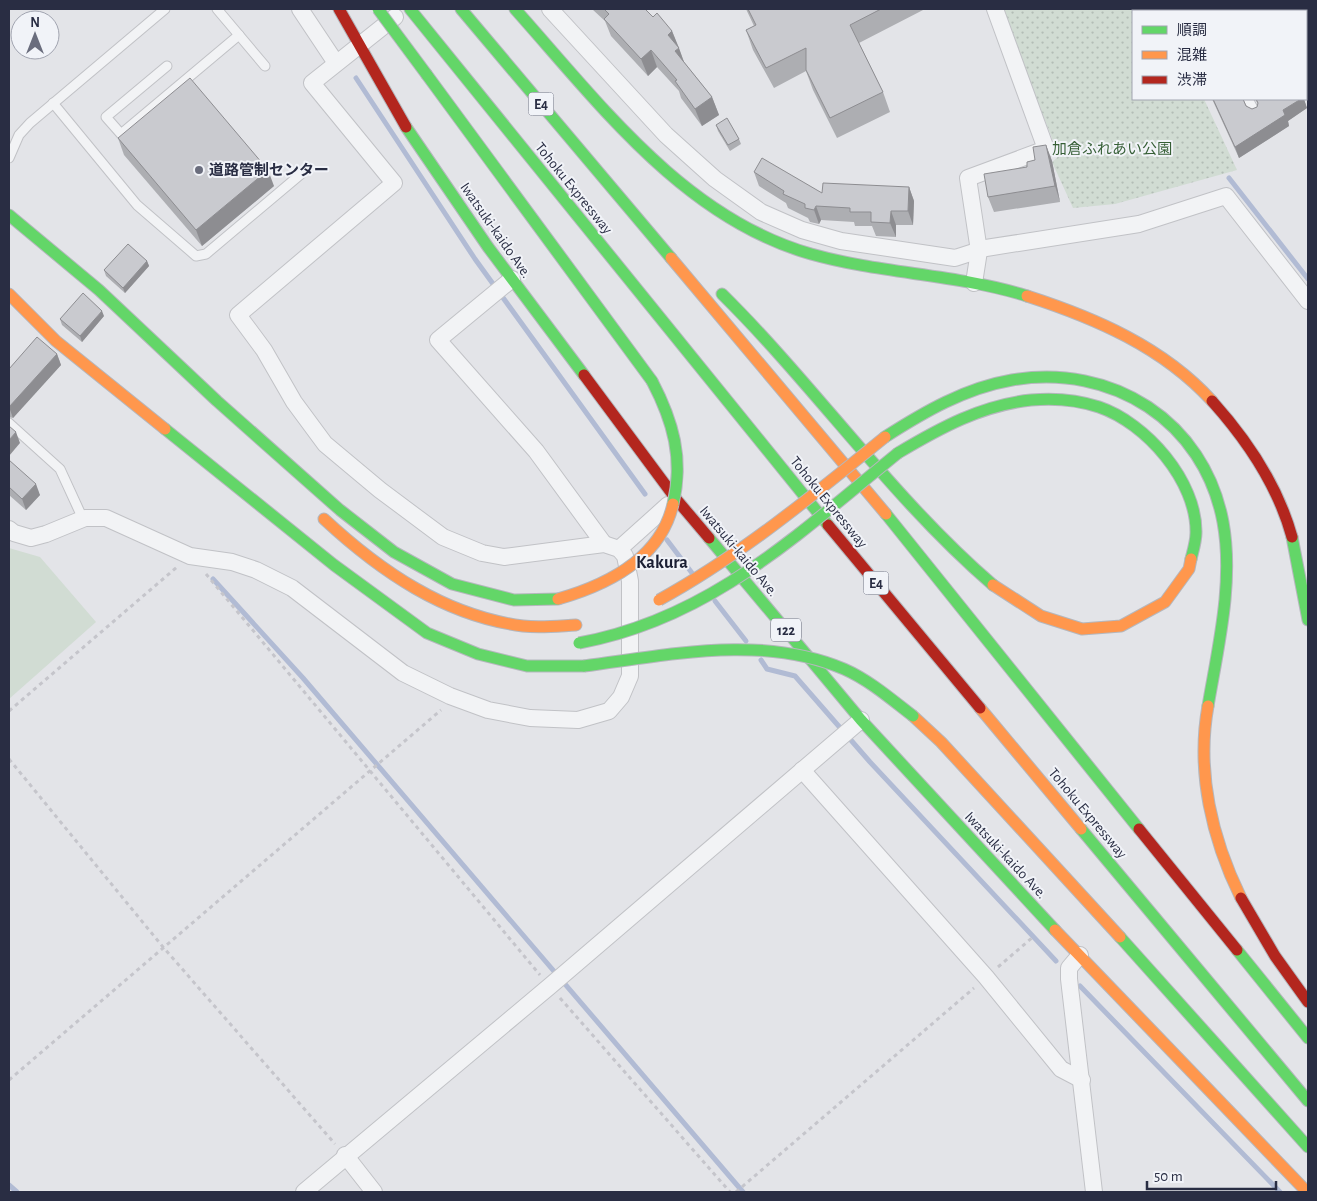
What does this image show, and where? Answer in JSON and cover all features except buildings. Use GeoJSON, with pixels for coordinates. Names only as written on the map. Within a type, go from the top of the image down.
{"type":"FeatureCollection","features":[{"type":"Feature","properties":{"kind":"highway","name":"Iwatsuki-kaido Ave."},"geometry":{"type":"LineString","coordinates":[[339,9],[361,44],[411,134],[512,279],[676,499],[862,720],[1080,955],[1307,1192]]}},
{"type":"Feature","properties":{"kind":"highway"},"geometry":{"type":"LineString","coordinates":[[9,215],[99,290],[218,401],[340,510],[394,552],[461,587],[514,600],[558,599],[583,592],[620,574],[646,553],[666,524],[678,488],[680,468],[675,432],[665,404],[652,381],[378,9]]}},
{"type":"Feature","properties":{"kind":"highway","name":"Tohoku Expressway"},"geometry":{"type":"LineString","coordinates":[[410,9],[829,528],[1308,1101]]}},
{"type":"Feature","properties":{"kind":"highway","name":"Tohoku Expressway"},"geometry":{"type":"LineString","coordinates":[[461,9],[868,492],[1308,1038]]}},
{"type":"Feature","properties":{"kind":"highway"},"geometry":{"type":"LineString","coordinates":[[516,9],[642,149],[684,187],[732,220],[787,247],[814,256],[848,264],[974,283],[1068,308],[1107,324],[1140,341],[1173,365],[1201,390],[1228,419],[1249,448],[1273,490],[1287,520],[1298,559],[1308,620]]}},
{"type":"Feature","properties":{"kind":"highway"},"geometry":{"type":"LineString","coordinates":[[605,179],[695,268]]}},
{"type":"Feature","properties":{"kind":"highway"},"geometry":{"type":"LineString","coordinates":[[575,643],[620,635],[660,621],[729,585],[794,537],[898,453],[935,430],[972,412],[1011,402],[1056,399],[1097,406],[1138,427],[1158,443],[1177,470],[1189,493],[1197,522],[1196,543],[1191,564],[1175,593],[1162,605],[1144,617],[1114,628],[1090,630],[1073,628],[1054,622],[1028,608],[998,589],[941,540],[771,342],[716,288]]}},
{"type":"Feature","properties":{"kind":"highway"},"geometry":{"type":"LineString","coordinates":[[9,294],[56,341],[360,583],[427,633],[478,654],[527,666],[584,666],[712,652],[776,652],[802,656],[843,669],[879,690],[913,716],[941,742],[1308,1147]]}},
{"type":"Feature","properties":{"kind":"highway"},"geometry":{"type":"LineString","coordinates":[[616,617],[646,606],[686,587],[749,546],[885,437],[917,415],[961,394],[1006,380],[1035,376],[1081,379],[1127,393],[1173,426],[1194,450],[1214,487],[1224,520],[1228,554],[1226,595],[1205,728],[1208,798],[1216,836],[1230,875],[1260,935],[1308,1002]]}},
{"type":"Feature","properties":{"kind":"highway"},"geometry":{"type":"LineString","coordinates":[[218,401],[272,465]]}},
{"type":"Feature","properties":{"kind":"highway"},"geometry":{"type":"LineString","coordinates":[[318,513],[381,568],[442,603],[484,618],[522,626],[582,624]]}},
{"type":"Feature","properties":{"kind":"highway"},"geometry":{"type":"LineString","coordinates":[[360,583],[424,616]]}},
{"type":"Feature","properties":{"kind":"street"},"geometry":{"type":"LineString","coordinates":[[300,9],[336,63]]}},
{"type":"Feature","properties":{"kind":"street"},"geometry":{"type":"LineString","coordinates":[[406,9],[312,83],[394,183],[238,315],[264,350],[294,402],[325,444],[380,490],[443,537],[482,553],[504,557],[612,547],[676,499]]}},
{"type":"Feature","properties":{"kind":"street"},"geometry":{"type":"LineString","coordinates":[[550,9],[666,135],[714,179],[761,212],[802,230],[850,242],[955,258],[986,248],[1139,224],[1226,196],[1308,301]]}},
{"type":"Feature","properties":{"kind":"street"},"geometry":{"type":"LineString","coordinates":[[974,283],[978,251],[968,178],[1046,149],[995,9]]}},
{"type":"Feature","properties":{"kind":"street"},"geometry":{"type":"LineString","coordinates":[[9,529],[14,533],[31,538],[83,519],[106,518],[190,556],[232,562],[256,570],[292,588],[403,673],[450,696],[488,710],[530,718],[578,720],[609,711],[622,697],[630,676],[630,581],[625,556],[612,547],[536,451],[438,340],[512,279]]}},
{"type":"Feature","properties":{"kind":"street"},"geometry":{"type":"LineString","coordinates":[[304,1192],[345,1155],[557,980],[862,720]]}},
{"type":"Feature","properties":{"kind":"street"},"geometry":{"type":"LineString","coordinates":[[802,770],[986,978],[1061,1069],[1082,1080]]}},
{"type":"Feature","properties":{"kind":"street"},"geometry":{"type":"LineString","coordinates":[[1080,955],[1069,968],[1069,979],[1094,1192]]}},
{"type":"Feature","properties":{"kind":"street"},"geometry":{"type":"LineString","coordinates":[[345,1155],[374,1192]]}},
{"type":"Feature","properties":{"kind":"lane"},"geometry":{"type":"LineString","coordinates":[[9,158],[22,130],[165,9]]}},
{"type":"Feature","properties":{"kind":"lane"},"geometry":{"type":"LineString","coordinates":[[217,9],[265,66]]}},
{"type":"Feature","properties":{"kind":"lane"},"geometry":{"type":"LineString","coordinates":[[167,66],[106,117],[121,134],[239,35]]}},
{"type":"Feature","properties":{"kind":"lane"},"geometry":{"type":"LineString","coordinates":[[1249,100],[1256,114]]}},
{"type":"Feature","properties":{"kind":"lane"},"geometry":{"type":"LineString","coordinates":[[54,103],[136,205],[196,256],[206,254],[301,174]]}},
{"type":"Feature","properties":{"kind":"lane"},"geometry":{"type":"LineString","coordinates":[[9,423],[60,469],[83,519]]}},
{"type":"Feature","properties":{"kind":"path"},"geometry":{"type":"LineString","coordinates":[[9,711],[190,556],[371,770],[557,980],[730,1192]]}},
{"type":"Feature","properties":{"kind":"path"},"geometry":{"type":"LineString","coordinates":[[9,1080],[446,705],[450,696]]}},
{"type":"Feature","properties":{"kind":"path"},"geometry":{"type":"LineString","coordinates":[[9,759],[163,946],[345,1155]]}},
{"type":"Feature","properties":{"kind":"path"},"geometry":{"type":"LineString","coordinates":[[737,1191],[1030,940]]}},
{"type":"Feature","properties":{"kind":"green space","name":"加倉ふれあい公園"},"geometry":{"type":"Polygon","coordinates":[[[1001,9],[1152,10],[1132,10],[1132,100],[1204,100],[1237,170],[1115,204],[1073,208],[1052,162],[1059,156],[1001,9]]]}},
{"type":"Feature","properties":{"kind":"green space"},"geometry":{"type":"Polygon","coordinates":[[[9,548],[40,557],[96,622],[9,699],[9,548]]]}},
{"type":"Feature","properties":{"kind":"waterway"},"geometry":{"type":"LineString","coordinates":[[356,78],[475,259],[645,494]]}},
{"type":"Feature","properties":{"kind":"waterway"},"geometry":{"type":"LineString","coordinates":[[1229,178],[1308,279]]}},
{"type":"Feature","properties":{"kind":"waterway"},"geometry":{"type":"LineString","coordinates":[[667,540],[692,573]]}},
{"type":"Feature","properties":{"kind":"waterway"},"geometry":{"type":"LineString","coordinates":[[213,579],[303,678],[743,1192]]}},
{"type":"Feature","properties":{"kind":"waterway"},"geometry":{"type":"LineString","coordinates":[[715,601],[746,641]]}},
{"type":"Feature","properties":{"kind":"waterway"},"geometry":{"type":"LineString","coordinates":[[761,660],[767,669],[795,676],[870,762],[1056,961]]}},
{"type":"Feature","properties":{"kind":"waterway"},"geometry":{"type":"LineString","coordinates":[[1080,986],[1280,1192]]}},
{"type":"Feature","properties":{"kind":"waterway"},"geometry":{"type":"LineString","coordinates":[[9,1185],[17,1192]]}},
{"type":"Feature","properties":{"kind":"traffic: fast"},"geometry":{"type":"LineString","coordinates":[[378,9],[427,75]]}},
{"type":"Feature","properties":{"kind":"traffic: fast"},"geometry":{"type":"LineString","coordinates":[[410,9],[828,525]]}},
{"type":"Feature","properties":{"kind":"traffic: fast"},"geometry":{"type":"LineString","coordinates":[[461,9],[671,258]]}},
{"type":"Feature","properties":{"kind":"traffic: fast"},"geometry":{"type":"LineString","coordinates":[[515,9],[579,82],[647,153],[684,185],[723,214],[765,237],[811,254],[865,266],[974,283],[1027,296]]}},
{"type":"Feature","properties":{"kind":"traffic: fast"},"geometry":{"type":"LineString","coordinates":[[427,75],[652,381]]}},
{"type":"Feature","properties":{"kind":"traffic: fast"},"geometry":{"type":"LineString","coordinates":[[406,127],[488,247],[584,375]]}},
{"type":"Feature","properties":{"kind":"traffic: fast"},"geometry":{"type":"LineString","coordinates":[[9,215],[99,290],[217,401],[340,510],[394,552],[452,584],[514,600],[558,599]]}},
{"type":"Feature","properties":{"kind":"traffic: fast"},"geometry":{"type":"LineString","coordinates":[[722,294],[790,366],[921,516],[993,585]]}},
{"type":"Feature","properties":{"kind":"traffic: fast"},"geometry":{"type":"LineString","coordinates":[[885,437],[930,410],[961,395],[1012,380],[1049,377],[1084,381],[1118,391],[1148,407],[1174,428],[1196,455],[1213,486],[1223,522],[1226,545],[1226,591],[1208,706]]}},
{"type":"Feature","properties":{"kind":"traffic: fast"},"geometry":{"type":"LineString","coordinates":[[652,381],[666,411],[677,456],[676,487],[673,504]]}},
{"type":"Feature","properties":{"kind":"traffic: fast"},"geometry":{"type":"LineString","coordinates":[[898,453],[962,419],[995,407],[1031,400],[1048,399],[1074,401],[1099,407],[1117,415],[1151,440],[1166,456],[1178,474],[1188,494],[1194,513],[1196,536],[1191,559]]}},
{"type":"Feature","properties":{"kind":"traffic: fast"},"geometry":{"type":"LineString","coordinates":[[165,429],[334,565],[427,633],[478,654],[527,666],[584,666]]}},
{"type":"Feature","properties":{"kind":"traffic: fast"},"geometry":{"type":"LineString","coordinates":[[579,643],[626,631],[670,615],[711,594],[788,542],[898,453]]}},
{"type":"Feature","properties":{"kind":"traffic: fast"},"geometry":{"type":"LineString","coordinates":[[886,514],[1139,829]]}},
{"type":"Feature","properties":{"kind":"traffic: fast"},"geometry":{"type":"LineString","coordinates":[[1292,537],[1308,620]]}},
{"type":"Feature","properties":{"kind":"traffic: fast"},"geometry":{"type":"LineString","coordinates":[[709,538],[861,720],[1055,930]]}},
{"type":"Feature","properties":{"kind":"traffic: fast"},"geometry":{"type":"LineString","coordinates":[[584,666],[715,650],[781,652],[813,658],[853,673],[871,684],[913,716]]}},
{"type":"Feature","properties":{"kind":"traffic: fast"},"geometry":{"type":"LineString","coordinates":[[1081,829],[1308,1101]]}},
{"type":"Feature","properties":{"kind":"traffic: fast"},"geometry":{"type":"LineString","coordinates":[[1120,937],[1308,1147]]}},
{"type":"Feature","properties":{"kind":"traffic: fast"},"geometry":{"type":"LineString","coordinates":[[1237,950],[1308,1038]]}},
{"type":"Feature","properties":{"kind":"traffic: slow"},"geometry":{"type":"LineString","coordinates":[[671,258],[886,514]]}},
{"type":"Feature","properties":{"kind":"traffic: slow"},"geometry":{"type":"LineString","coordinates":[[9,294],[56,341],[165,429]]}},
{"type":"Feature","properties":{"kind":"traffic: slow"},"geometry":{"type":"LineString","coordinates":[[1027,296],[1078,314],[1150,350],[1193,382],[1212,401]]}},
{"type":"Feature","properties":{"kind":"traffic: slow"},"geometry":{"type":"LineString","coordinates":[[659,600],[719,564],[775,524],[885,437]]}},
{"type":"Feature","properties":{"kind":"traffic: slow"},"geometry":{"type":"LineString","coordinates":[[558,599],[595,586],[613,577],[644,554],[657,540],[667,523],[673,504]]}},
{"type":"Feature","properties":{"kind":"traffic: slow"},"geometry":{"type":"LineString","coordinates":[[324,519],[345,538],[391,573],[415,588],[467,612],[494,621],[523,626],[576,625]]}},
{"type":"Feature","properties":{"kind":"traffic: slow"},"geometry":{"type":"LineString","coordinates":[[993,585],[1041,616],[1082,629],[1121,626],[1165,602],[1189,569],[1191,559]]}},
{"type":"Feature","properties":{"kind":"traffic: slow"},"geometry":{"type":"LineString","coordinates":[[1208,706],[1204,756],[1209,805],[1222,852],[1241,898]]}},
{"type":"Feature","properties":{"kind":"traffic: slow"},"geometry":{"type":"LineString","coordinates":[[980,708],[1081,829]]}},
{"type":"Feature","properties":{"kind":"traffic: slow"},"geometry":{"type":"LineString","coordinates":[[913,716],[941,742],[1120,937]]}},
{"type":"Feature","properties":{"kind":"traffic: slow"},"geometry":{"type":"LineString","coordinates":[[1055,930],[1307,1192]]}},
{"type":"Feature","properties":{"kind":"traffic: jam"},"geometry":{"type":"LineString","coordinates":[[339,9],[406,127]]}},
{"type":"Feature","properties":{"kind":"traffic: jam"},"geometry":{"type":"LineString","coordinates":[[584,375],[676,499],[709,538]]}},
{"type":"Feature","properties":{"kind":"traffic: jam"},"geometry":{"type":"LineString","coordinates":[[1212,401],[1260,464],[1279,500],[1292,537]]}},
{"type":"Feature","properties":{"kind":"traffic: jam"},"geometry":{"type":"LineString","coordinates":[[828,525],[980,708]]}},
{"type":"Feature","properties":{"kind":"traffic: jam"},"geometry":{"type":"LineString","coordinates":[[1139,829],[1237,950]]}},
{"type":"Feature","properties":{"kind":"traffic: jam"},"geometry":{"type":"LineString","coordinates":[[1241,898],[1275,956],[1308,1002]]}},
{"type":"Feature","properties":{"kind":"place","name":"道路管制センター"},"geometry":{"type":"Point","coordinates":[199,170]}},
{"type":"Feature","properties":{"kind":"district","name":"Kakura"},"geometry":{"type":"Point","coordinates":[662,562]}}]}
